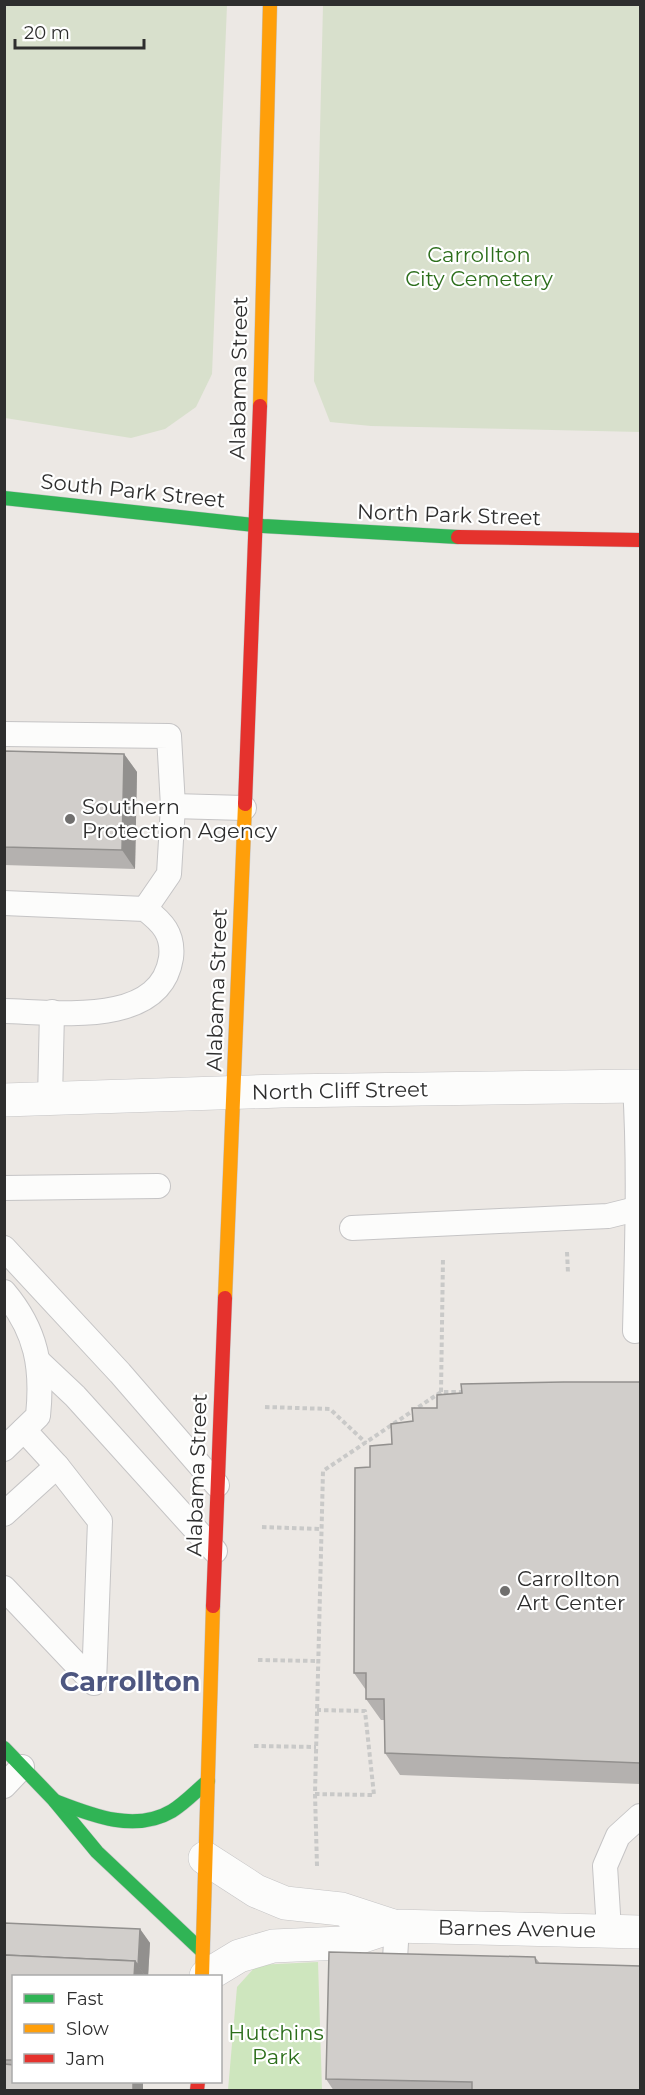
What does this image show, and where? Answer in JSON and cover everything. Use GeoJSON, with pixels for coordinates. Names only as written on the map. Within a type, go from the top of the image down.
{"type":"FeatureCollection","features":[{"type":"Feature","properties":{"kind":"main road","name":"Alabama Street"},"geometry":{"type":"LineString","coordinates":[[204,1964],[205,1858],[217,1485],[257,525],[270,4]]}},
{"type":"Feature","properties":{"kind":"main road","name":"South Park Street"},"geometry":{"type":"LineString","coordinates":[[4,498],[257,525]]}},
{"type":"Feature","properties":{"kind":"main road","name":"North Park Street"},"geometry":{"type":"LineString","coordinates":[[257,525],[350,533],[514,539],[640,540]]}},
{"type":"Feature","properties":{"kind":"main road"},"geometry":{"type":"LineString","coordinates":[[4,1748],[54,1800],[97,1852],[204,1964]]}},
{"type":"Feature","properties":{"kind":"main road"},"geometry":{"type":"LineString","coordinates":[[54,1800],[102,1819],[138,1822],[168,1813],[208,1781]]}},
{"type":"Feature","properties":{"kind":"street","name":"North Cliff Street"},"geometry":{"type":"LineString","coordinates":[[4,1100],[234,1093],[638,1086]]}},
{"type":"Feature","properties":{"kind":"street"},"geometry":{"type":"LineString","coordinates":[[205,1858],[256,1891],[285,1903],[341,1910],[395,1926]]}},
{"type":"Feature","properties":{"kind":"street"},"geometry":{"type":"LineString","coordinates":[[204,1964],[273,1946],[342,1942],[395,1926]]}},
{"type":"Feature","properties":{"kind":"street","name":"Barnes Avenue"},"geometry":{"type":"LineString","coordinates":[[395,1926],[625,1931]]}},
{"type":"Feature","properties":{"kind":"lane"},"geometry":{"type":"LineString","coordinates":[[4,734],[169,736],[173,806],[169,874],[145,909]]}},
{"type":"Feature","properties":{"kind":"lane"},"geometry":{"type":"LineString","coordinates":[[173,806],[244,808]]}},
{"type":"Feature","properties":{"kind":"lane"},"geometry":{"type":"LineString","coordinates":[[4,903],[145,909],[168,930],[171,952],[168,972],[154,992],[144,999],[121,1008],[94,1012],[4,1011]]}},
{"type":"Feature","properties":{"kind":"lane"},"geometry":{"type":"LineString","coordinates":[[50,1099],[52,1012]]}},
{"type":"Feature","properties":{"kind":"lane"},"geometry":{"type":"LineString","coordinates":[[635,1331],[639,1208],[638,1086]]}},
{"type":"Feature","properties":{"kind":"lane"},"geometry":{"type":"LineString","coordinates":[[4,1188],[158,1186]]}},
{"type":"Feature","properties":{"kind":"lane"},"geometry":{"type":"LineString","coordinates":[[352,1227],[608,1216],[639,1208]]}},
{"type":"Feature","properties":{"kind":"lane"},"geometry":{"type":"LineString","coordinates":[[4,1248],[120,1373],[217,1485]]}},
{"type":"Feature","properties":{"kind":"lane"},"geometry":{"type":"LineString","coordinates":[[4,1293],[29,1331],[40,1363],[41,1392],[38,1416],[4,1449]]}},
{"type":"Feature","properties":{"kind":"lane"},"geometry":{"type":"LineString","coordinates":[[40,1363],[75,1396],[216,1551]]}},
{"type":"Feature","properties":{"kind":"lane"},"geometry":{"type":"LineString","coordinates":[[4,1588],[94,1683],[100,1521],[57,1466],[24,1430]]}},
{"type":"Feature","properties":{"kind":"lane"},"geometry":{"type":"LineString","coordinates":[[4,1514],[57,1466]]}},
{"type":"Feature","properties":{"kind":"lane"},"geometry":{"type":"LineString","coordinates":[[4,1786],[22,1767]]}},
{"type":"Feature","properties":{"kind":"lane"},"geometry":{"type":"LineString","coordinates":[[625,1931],[606,1866],[618,1836],[640,1816]]}},
{"type":"Feature","properties":{"kind":"lane"},"geometry":{"type":"LineString","coordinates":[[394,1974],[395,1926]]}},
{"type":"Feature","properties":{"kind":"path"},"geometry":{"type":"LineString","coordinates":[[441,1392],[443,1277]]}},
{"type":"Feature","properties":{"kind":"path"},"geometry":{"type":"LineString","coordinates":[[318,1871],[315,1794],[323,1471],[441,1392],[476,1392]]}},
{"type":"Feature","properties":{"kind":"path"},"geometry":{"type":"LineString","coordinates":[[265,1407],[330,1409],[366,1443]]}},
{"type":"Feature","properties":{"kind":"path"},"geometry":{"type":"LineString","coordinates":[[262,1527],[321,1529]]}},
{"type":"Feature","properties":{"kind":"path"},"geometry":{"type":"LineString","coordinates":[[258,1660],[318,1662]]}},
{"type":"Feature","properties":{"kind":"path"},"geometry":{"type":"LineString","coordinates":[[315,1794],[374,1795],[365,1711],[317,1710]]}},
{"type":"Feature","properties":{"kind":"path"},"geometry":{"type":"LineString","coordinates":[[254,1746],[316,1747]]}},
{"type":"Feature","properties":{"kind":"green space"},"geometry":{"type":"Polygon","coordinates":[[[4,5],[227,5],[212,374],[196,407],[165,429],[131,438],[5,418],[4,5]]]}},
{"type":"Feature","properties":{"kind":"green space","name":"Carrollton City Cemetery"},"geometry":{"type":"Polygon","coordinates":[[[323,5],[640,5],[640,432],[371,426],[330,422],[314,381],[323,5]]]}},
{"type":"Feature","properties":{"kind":"green space","name":"Hutchins Park"},"geometry":{"type":"Polygon","coordinates":[[[318,1962],[322,2090],[228,2090],[237,1987],[257,1965],[318,1962]]]}},
{"type":"Feature","properties":{"kind":"building","name":"Southern Protection Agency"},"geometry":{"type":"Polygon","coordinates":[[[4,751],[124,754],[122,850],[4,847],[4,751]]]}},
{"type":"Feature","properties":{"kind":"building","name":"Carrollton Art Center"},"geometry":{"type":"Polygon","coordinates":[[[640,1382],[640,1763],[385,1753],[384,1699],[366,1699],[366,1673],[354,1673],[355,1468],[370,1467],[370,1446],[392,1444],[391,1424],[413,1421],[412,1408],[437,1408],[437,1395],[462,1393],[461,1384],[640,1382]]]}},
{"type":"Feature","properties":{"kind":"building"},"geometry":{"type":"Polygon","coordinates":[[[4,1923],[140,1929],[138,1966],[135,1961],[4,1955],[4,1923]]]}},
{"type":"Feature","properties":{"kind":"building"},"geometry":{"type":"Polygon","coordinates":[[[329,1952],[535,1957],[536,1963],[640,1966],[640,2091],[472,2091],[472,2082],[326,2079],[329,1952]]]}},
{"type":"Feature","properties":{"kind":"building"},"geometry":{"type":"Polygon","coordinates":[[[4,1955],[135,1961],[134,1975],[12,1975],[12,2060],[4,2060],[4,1955]]]}},
{"type":"Feature","properties":{"kind":"building"},"geometry":{"type":"Polygon","coordinates":[[[4,2064],[12,2065],[12,2083],[133,2083],[133,2091],[4,2091],[4,2064]]]}},
{"type":"Feature","properties":{"kind":"traffic: fast"},"geometry":{"type":"LineString","coordinates":[[4,498],[263,526],[458,537]]}},
{"type":"Feature","properties":{"kind":"traffic: fast"},"geometry":{"type":"LineString","coordinates":[[4,1748],[54,1800],[97,1852],[202,1951]]}},
{"type":"Feature","properties":{"kind":"traffic: fast"},"geometry":{"type":"LineString","coordinates":[[55,1801],[113,1820],[143,1821],[172,1811],[208,1781]]}},
{"type":"Feature","properties":{"kind":"traffic: slow"},"geometry":{"type":"LineString","coordinates":[[260,406],[270,4]]}},
{"type":"Feature","properties":{"kind":"traffic: slow"},"geometry":{"type":"LineString","coordinates":[[225,1298],[245,804]]}},
{"type":"Feature","properties":{"kind":"traffic: slow"},"geometry":{"type":"LineString","coordinates":[[202,1975],[213,1606]]}},
{"type":"Feature","properties":{"kind":"traffic: jam"},"geometry":{"type":"LineString","coordinates":[[245,804],[260,406]]}},
{"type":"Feature","properties":{"kind":"traffic: jam"},"geometry":{"type":"LineString","coordinates":[[458,537],[640,540]]}},
{"type":"Feature","properties":{"kind":"traffic: jam"},"geometry":{"type":"LineString","coordinates":[[213,1606],[225,1298]]}},
{"type":"Feature","properties":{"kind":"traffic: jam"},"geometry":{"type":"LineString","coordinates":[[197,2090],[198,2083]]}},
{"type":"Feature","properties":{"kind":"place","name":"Southern Protection Agency"},"geometry":{"type":"Point","coordinates":[70,819]}},
{"type":"Feature","properties":{"kind":"place","name":"Carrollton Art Center"},"geometry":{"type":"Point","coordinates":[505,1591]}},
{"type":"Feature","properties":{"kind":"district","name":"Carrollton"},"geometry":{"type":"Point","coordinates":[130,1682]}}]}
